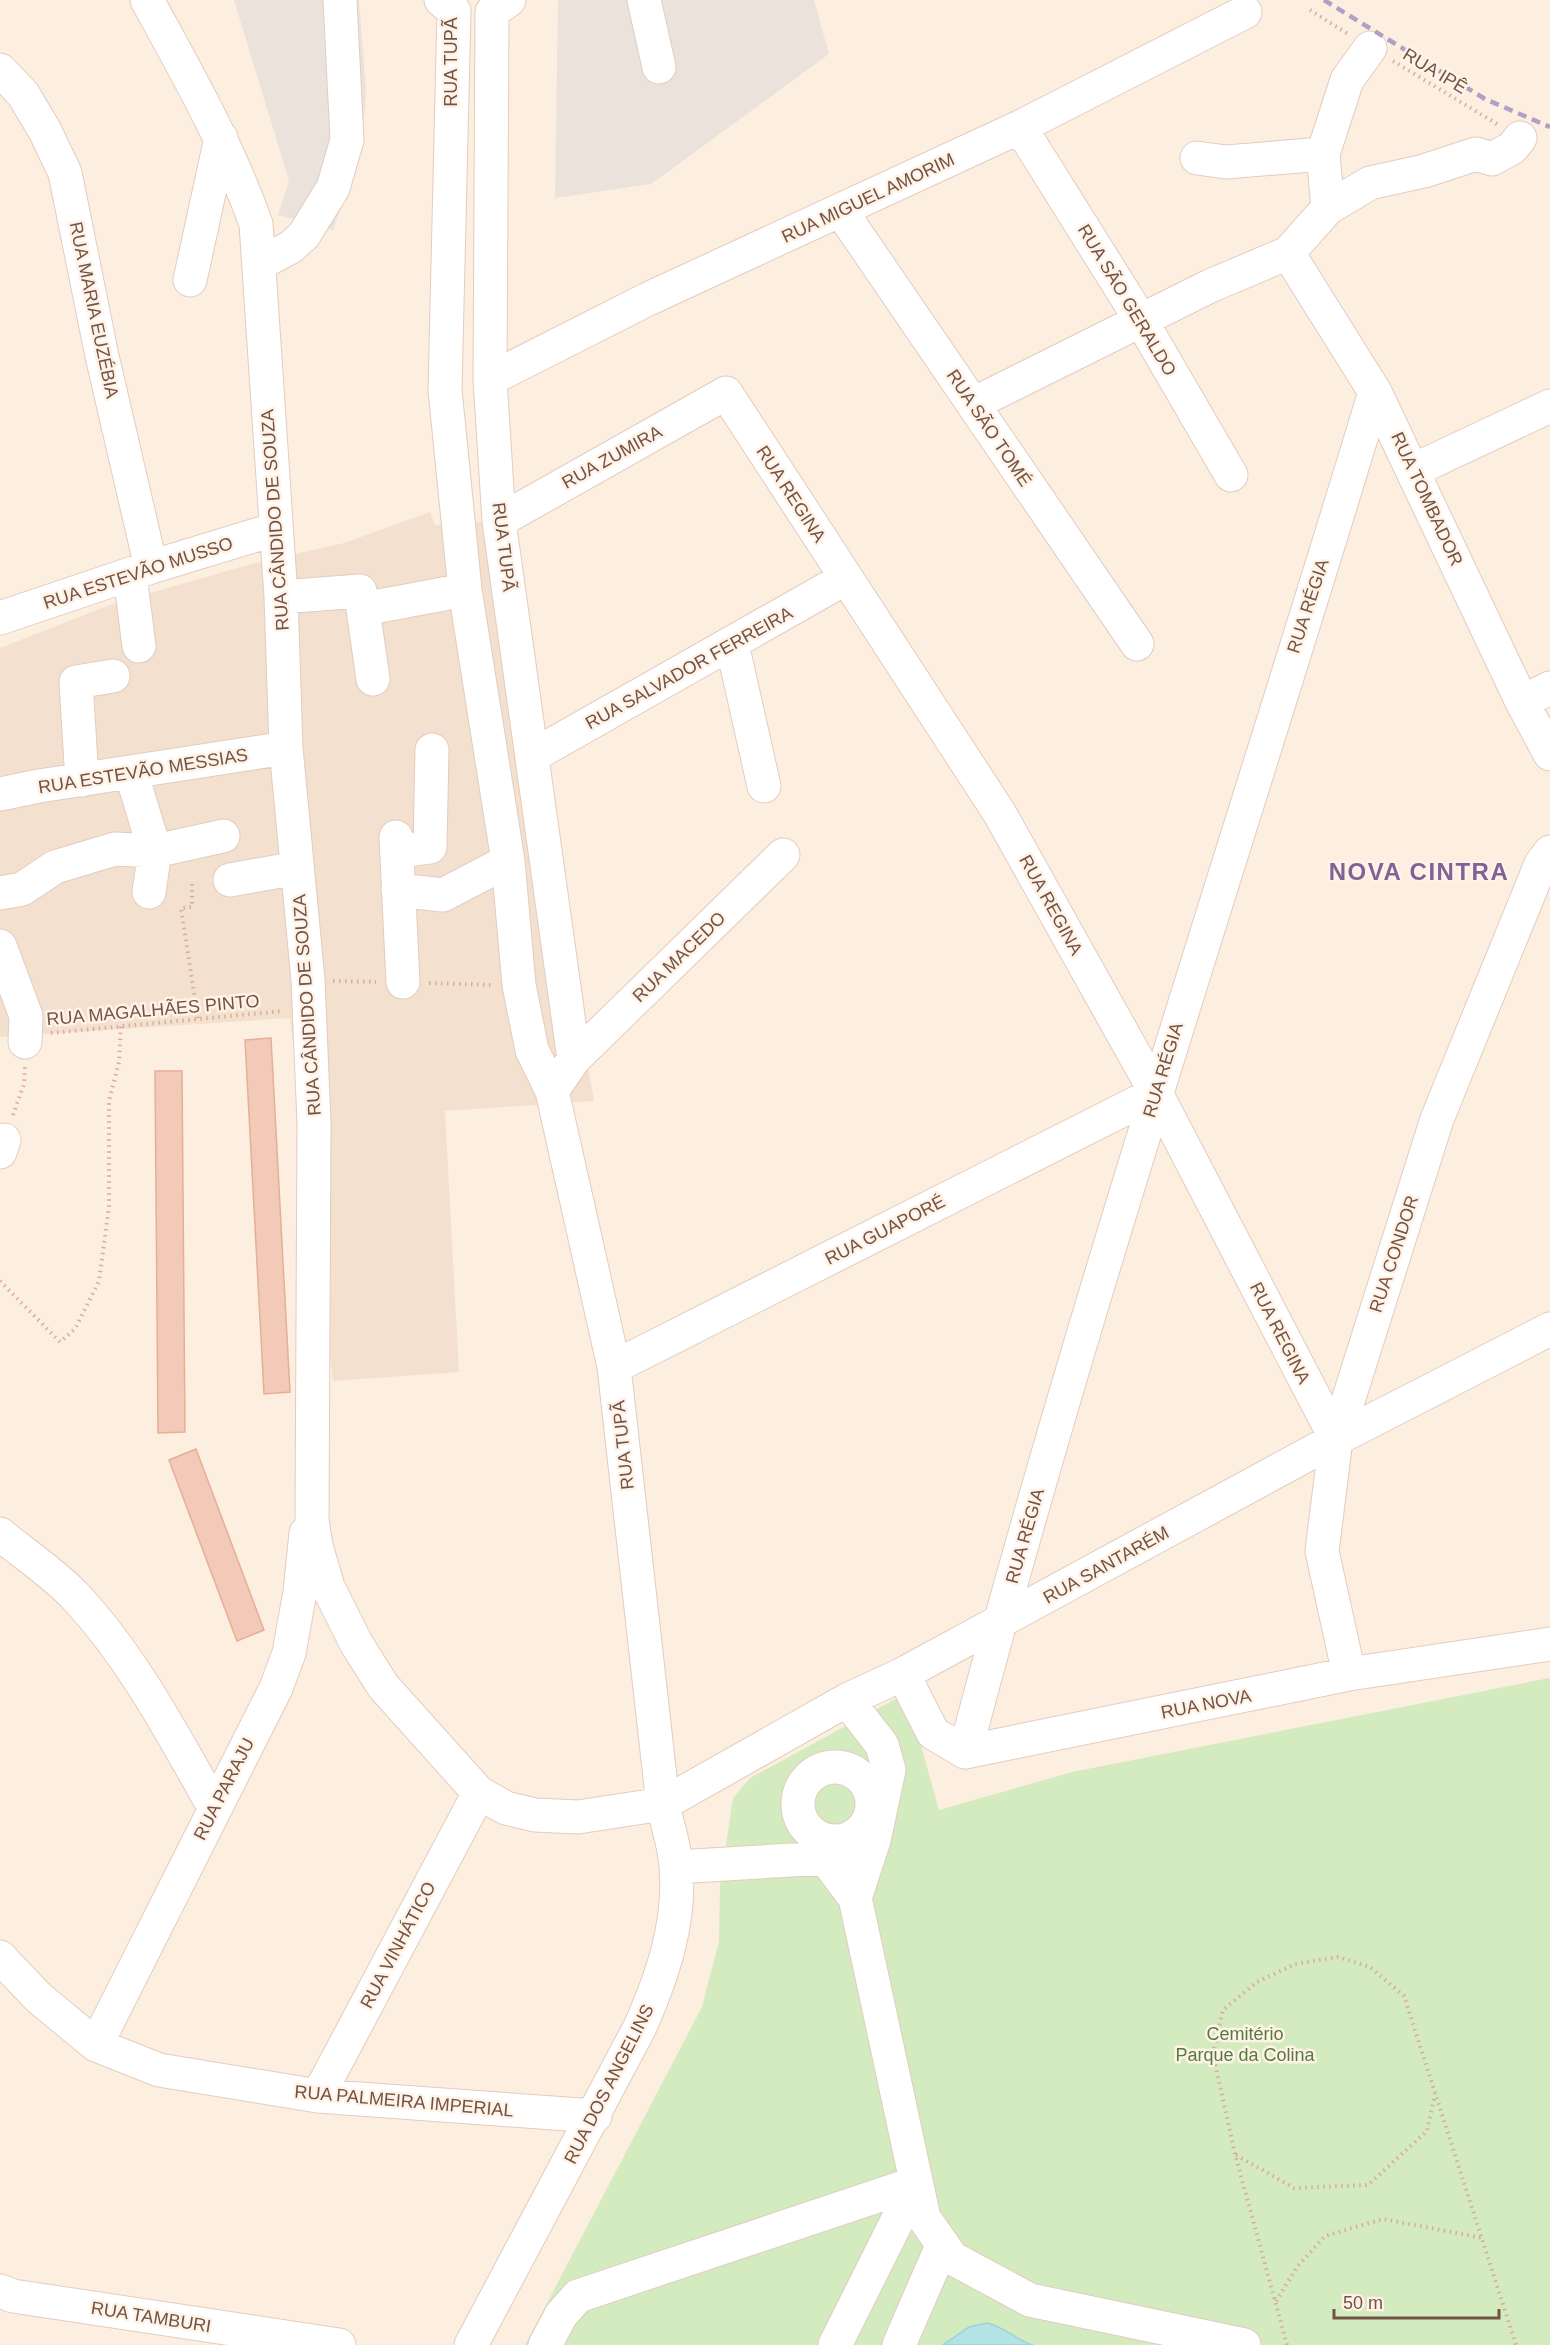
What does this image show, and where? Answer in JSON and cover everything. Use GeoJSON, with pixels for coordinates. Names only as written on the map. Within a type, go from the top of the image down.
{"type":"FeatureCollection","features":[{"type":"Feature","properties":{"kind":"street","name":"RUA CÂNDIDO DE SOUZA"},"geometry":{"type":"LineString","coordinates":[[147,0],[238,172],[256,224],[281,597],[286,748],[309,1008],[314,1123],[312,1520],[316,1546],[328,1587],[356,1643],[383,1686],[479,1793],[506,1808],[535,1815],[578,1817],[663,1804]]}},
{"type":"Feature","properties":{"kind":"street"},"geometry":{"type":"LineString","coordinates":[[259,264],[291,247],[304,235],[333,188],[347,140],[340,0]]}},
{"type":"Feature","properties":{"kind":"street","name":"RUA TUPÃ"},"geometry":{"type":"LineString","coordinates":[[441,0],[454,11],[445,390],[465,590],[508,861],[519,985],[532,1050],[552,1091],[614,1367],[663,1804]]}},
{"type":"Feature","properties":{"kind":"street","name":"RUA TUPÃ"},"geometry":{"type":"LineString","coordinates":[[509,0],[492,12],[489,379],[499,521],[574,1059]]}},
{"type":"Feature","properties":{"kind":"street"},"geometry":{"type":"LineString","coordinates":[[644,0],[659,68]]}},
{"type":"Feature","properties":{"kind":"street","name":"RUA MIGUEL AMORIM"},"geometry":{"type":"LineString","coordinates":[[489,379],[648,299],[1020,127],[1245,12]]}},
{"type":"Feature","properties":{"kind":"street"},"geometry":{"type":"LineString","coordinates":[[1328,208],[1323,154],[1347,80],[1370,48]]}},
{"type":"Feature","properties":{"kind":"street","name":"RUA MARIA EUZÉBIA"},"geometry":{"type":"LineString","coordinates":[[0,69],[23,94],[45,131],[65,173],[102,356],[141,571],[139,646]]}},
{"type":"Feature","properties":{"kind":"street","name":"RUA SÃO GERALDO"},"geometry":{"type":"LineString","coordinates":[[1020,127],[1142,322],[1231,475]]}},
{"type":"Feature","properties":{"kind":"street"},"geometry":{"type":"LineString","coordinates":[[190,280],[221,138]]}},
{"type":"Feature","properties":{"kind":"street"},"geometry":{"type":"LineString","coordinates":[[972,404],[1142,322],[1210,286],[1288,253],[1328,208],[1370,183],[1424,171],[1476,154],[1492,159],[1512,148],[1520,138]]}},
{"type":"Feature","properties":{"kind":"street"},"geometry":{"type":"LineString","coordinates":[[1197,158],[1226,162],[1323,154]]}},
{"type":"Feature","properties":{"kind":"street","name":"RUA SÃO TOMÉ"},"geometry":{"type":"LineString","coordinates":[[841,211],[1137,644]]}},
{"type":"Feature","properties":{"kind":"street","name":"RUA TOMBADOR"},"geometry":{"type":"LineString","coordinates":[[1288,253],[1375,392],[1414,470],[1536,695],[1550,754]]}},
{"type":"Feature","properties":{"kind":"street","name":"RUA RÉGIA"},"geometry":{"type":"LineString","coordinates":[[965,1752],[999,1623],[1156,1093],[1375,392]]}},
{"type":"Feature","properties":{"kind":"street","name":"RUA ZUMIRA"},"geometry":{"type":"LineString","coordinates":[[499,521],[726,393]]}},
{"type":"Feature","properties":{"kind":"street","name":"RUA REGINA"},"geometry":{"type":"LineString","coordinates":[[726,393],[1000,814],[1156,1093],[1336,1439]]}},
{"type":"Feature","properties":{"kind":"street"},"geometry":{"type":"LineString","coordinates":[[1414,470],[1550,406]]}},
{"type":"Feature","properties":{"kind":"street","name":"RUA ESTEVÃO MUSSO"},"geometry":{"type":"LineString","coordinates":[[0,618],[276,529]]}},
{"type":"Feature","properties":{"kind":"street","name":"RUA SALVADOR FERREIRA"},"geometry":{"type":"LineString","coordinates":[[532,756],[846,579]]}},
{"type":"Feature","properties":{"kind":"street"},"geometry":{"type":"LineString","coordinates":[[363,609],[465,590]]}},
{"type":"Feature","properties":{"kind":"street"},"geometry":{"type":"LineString","coordinates":[[281,597],[360,591],[373,679]]}},
{"type":"Feature","properties":{"kind":"street"},"geometry":{"type":"LineString","coordinates":[[732,644],[765,786]]}},
{"type":"Feature","properties":{"kind":"street"},"geometry":{"type":"LineString","coordinates":[[82,780],[76,682],[112,676]]}},
{"type":"Feature","properties":{"kind":"street","name":"RUA ESTEVÃO MESSIAS"},"geometry":{"type":"LineString","coordinates":[[0,794],[286,748]]}},
{"type":"Feature","properties":{"kind":"street"},"geometry":{"type":"LineString","coordinates":[[404,982],[396,844],[430,847],[432,750]]}},
{"type":"Feature","properties":{"kind":"street"},"geometry":{"type":"LineString","coordinates":[[131,772],[155,851],[149,892]]}},
{"type":"Feature","properties":{"kind":"street"},"geometry":{"type":"LineString","coordinates":[[11,891],[55,867],[115,849],[155,851],[223,836]]}},
{"type":"Feature","properties":{"kind":"street","name":"RUA CONDOR"},"geometry":{"type":"LineString","coordinates":[[1349,1674],[1322,1551],[1336,1439],[1437,1119],[1541,864],[1550,852]]}},
{"type":"Feature","properties":{"kind":"street","name":"RUA MACEDO"},"geometry":{"type":"LineString","coordinates":[[574,1059],[783,855]]}},
{"type":"Feature","properties":{"kind":"street"},"geometry":{"type":"LineString","coordinates":[[398,890],[443,895],[508,861]]}},
{"type":"Feature","properties":{"kind":"street"},"geometry":{"type":"LineString","coordinates":[[230,880],[297,868]]}},
{"type":"Feature","properties":{"kind":"street"},"geometry":{"type":"LineString","coordinates":[[0,945],[26,1016],[25,1039]]}},
{"type":"Feature","properties":{"kind":"street"},"geometry":{"type":"LineString","coordinates":[[552,1091],[574,1059]]}},
{"type":"Feature","properties":{"kind":"street","name":"RUA GUAPORÉ"},"geometry":{"type":"LineString","coordinates":[[614,1367],[1156,1093]]}},
{"type":"Feature","properties":{"kind":"street","name":"RUA SANTARÉM"},"geometry":{"type":"LineString","coordinates":[[663,1804],[847,1700],[903,1674],[1336,1439],[1550,1329]]}},
{"type":"Feature","properties":{"kind":"street","name":"RUA PARAJU"},"geometry":{"type":"LineString","coordinates":[[96,2045],[276,1688],[289,1653],[300,1592],[304,1543],[312,1520]]}},
{"type":"Feature","properties":{"kind":"street"},"geometry":{"type":"LineString","coordinates":[[0,1534],[14,1561],[73,1594],[112,1639],[147,1689],[214,1807]]}},
{"type":"Feature","properties":{"kind":"street","name":"RUA NOVA"},"geometry":{"type":"LineString","coordinates":[[965,1752],[1349,1674],[1550,1644]]}},
{"type":"Feature","properties":{"kind":"street"},"geometry":{"type":"LineString","coordinates":[[903,1674],[933,1733],[965,1752]]}},
{"type":"Feature","properties":{"kind":"street"},"geometry":{"type":"LineString","coordinates":[[847,1700],[882,1745],[889,1770],[871,1830],[855,1898]]}},
{"type":"Feature","properties":{"kind":"street"},"geometry":{"type":"LineString","coordinates":[[871,1830],[871,1796],[866,1784],[848,1769],[823,1768],[812,1774],[798,1795],[801,1820],[855,1898],[924,2218],[942,2246],[952,2258],[970,2270],[1030,2300],[1244,2345]]}},
{"type":"Feature","properties":{"kind":"street","name":"RUA VINHÁTICO"},"geometry":{"type":"LineString","coordinates":[[318,2096],[479,1793]]}},
{"type":"Feature","properties":{"kind":"street","name":"RUA DOS ANGELINS"},"geometry":{"type":"LineString","coordinates":[[471,2345],[595,2116],[640,2027],[662,1977],[673,1920],[676,1867],[663,1804]]}},
{"type":"Feature","properties":{"kind":"street"},"geometry":{"type":"LineString","coordinates":[[676,1867],[821,1847],[871,1830]]}},
{"type":"Feature","properties":{"kind":"street","name":"RUA PALMEIRA IMPERIAL"},"geometry":{"type":"LineString","coordinates":[[0,1958],[39,1998],[96,2045],[159,2070],[318,2096],[595,2116]]}},
{"type":"Feature","properties":{"kind":"street"},"geometry":{"type":"LineString","coordinates":[[545,2345],[561,2315],[578,2296],[916,2184]]}},
{"type":"Feature","properties":{"kind":"street"},"geometry":{"type":"LineString","coordinates":[[835,2345],[916,2184]]}},
{"type":"Feature","properties":{"kind":"street"},"geometry":{"type":"LineString","coordinates":[[899,2345],[942,2246]]}},
{"type":"Feature","properties":{"kind":"street","name":"RUA TAMBURI"},"geometry":{"type":"LineString","coordinates":[[0,2291],[13,2296],[254,2339],[339,2345]]}},
{"type":"Feature","properties":{"kind":"path","name":"RUA IPÊ"},"geometry":{"type":"LineString","coordinates":[[1310,10],[1520,138]]}},
{"type":"Feature","properties":{"kind":"path"},"geometry":{"type":"LineString","coordinates":[[192,884],[192,907],[180,908],[198,1019]]}},
{"type":"Feature","properties":{"kind":"path","name":"RUA MAGALHÃES PINTO"},"geometry":{"type":"LineString","coordinates":[[25,1039],[121,1026],[309,1008]]}},
{"type":"Feature","properties":{"kind":"path"},"geometry":{"type":"LineString","coordinates":[[0,1281],[60,1342],[75,1329],[99,1281],[109,1207],[109,1101],[119,1062],[121,1026]]}},
{"type":"Feature","properties":{"kind":"path"},"geometry":{"type":"LineString","coordinates":[[2,1146],[24,1084],[25,1039]]}},
{"type":"Feature","properties":{"kind":"path"},"geometry":{"type":"LineString","coordinates":[[1287,2345],[1235,2154],[1213,2054],[1223,2010],[1257,1982],[1295,1964],[1338,1957],[1370,1967],[1404,1996],[1484,2238],[1516,2345]]}},
{"type":"Feature","properties":{"kind":"path"},"geometry":{"type":"LineString","coordinates":[[1235,2154],[1294,2188],[1368,2185],[1427,2131],[1435,2093]]}},
{"type":"Feature","properties":{"kind":"path"},"geometry":{"type":"LineString","coordinates":[[1276,2302],[1297,2267],[1324,2236],[1383,2219],[1484,2238]]}},
{"type":"Feature","properties":{"kind":"shaded area"},"geometry":{"type":"Polygon","coordinates":[[[234,0],[359,0],[366,90],[362,147],[333,230],[278,215],[289,181],[234,0]]]}},
{"type":"Feature","properties":{"kind":"shaded area"},"geometry":{"type":"Polygon","coordinates":[[[558,0],[814,0],[829,54],[651,184],[555,198],[558,0]]]}},
{"type":"Feature","properties":{"kind":"shaded area"},"geometry":{"type":"Polygon","coordinates":[[[430,512],[435,525],[494,521],[594,1101],[445,1111],[459,1372],[333,1381],[290,1018],[0,1037],[0,648],[112,604],[251,564],[344,543],[430,512]]]}},
{"type":"Feature","properties":{"kind":"green space","name":"Cemitério Parque da Colina"},"geometry":{"type":"Polygon","coordinates":[[[1550,1678],[1550,2345],[525,2345],[702,2007],[719,1941],[720,1886],[733,1798],[750,1778],[901,1696],[909,1702],[939,1810],[1072,1772],[1550,1678]]]}},
{"type":"Feature","properties":{"kind":"water"},"geometry":{"type":"Polygon","coordinates":[[[987,2323],[1033,2345],[943,2345],[969,2327],[987,2323]]]}},
{"type":"Feature","properties":{"kind":"building"},"geometry":{"type":"Polygon","coordinates":[[[271,1038],[290,1392],[264,1394],[245,1040],[271,1038]]]}},
{"type":"Feature","properties":{"kind":"building"},"geometry":{"type":"Polygon","coordinates":[[[155,1071],[182,1071],[185,1432],[158,1433],[155,1071]]]}},
{"type":"Feature","properties":{"kind":"building"},"geometry":{"type":"Polygon","coordinates":[[[196,1449],[264,1630],[237,1641],[169,1460],[196,1449]]]}},
{"type":"Feature","properties":{"kind":"railway"},"geometry":{"type":"LineString","coordinates":[[1324,0],[1485,99],[1550,127]]}},
{"type":"Feature","properties":{"kind":"district","name":"NOVA CINTRA"},"geometry":{"type":"Point","coordinates":[1419,872]}}]}
